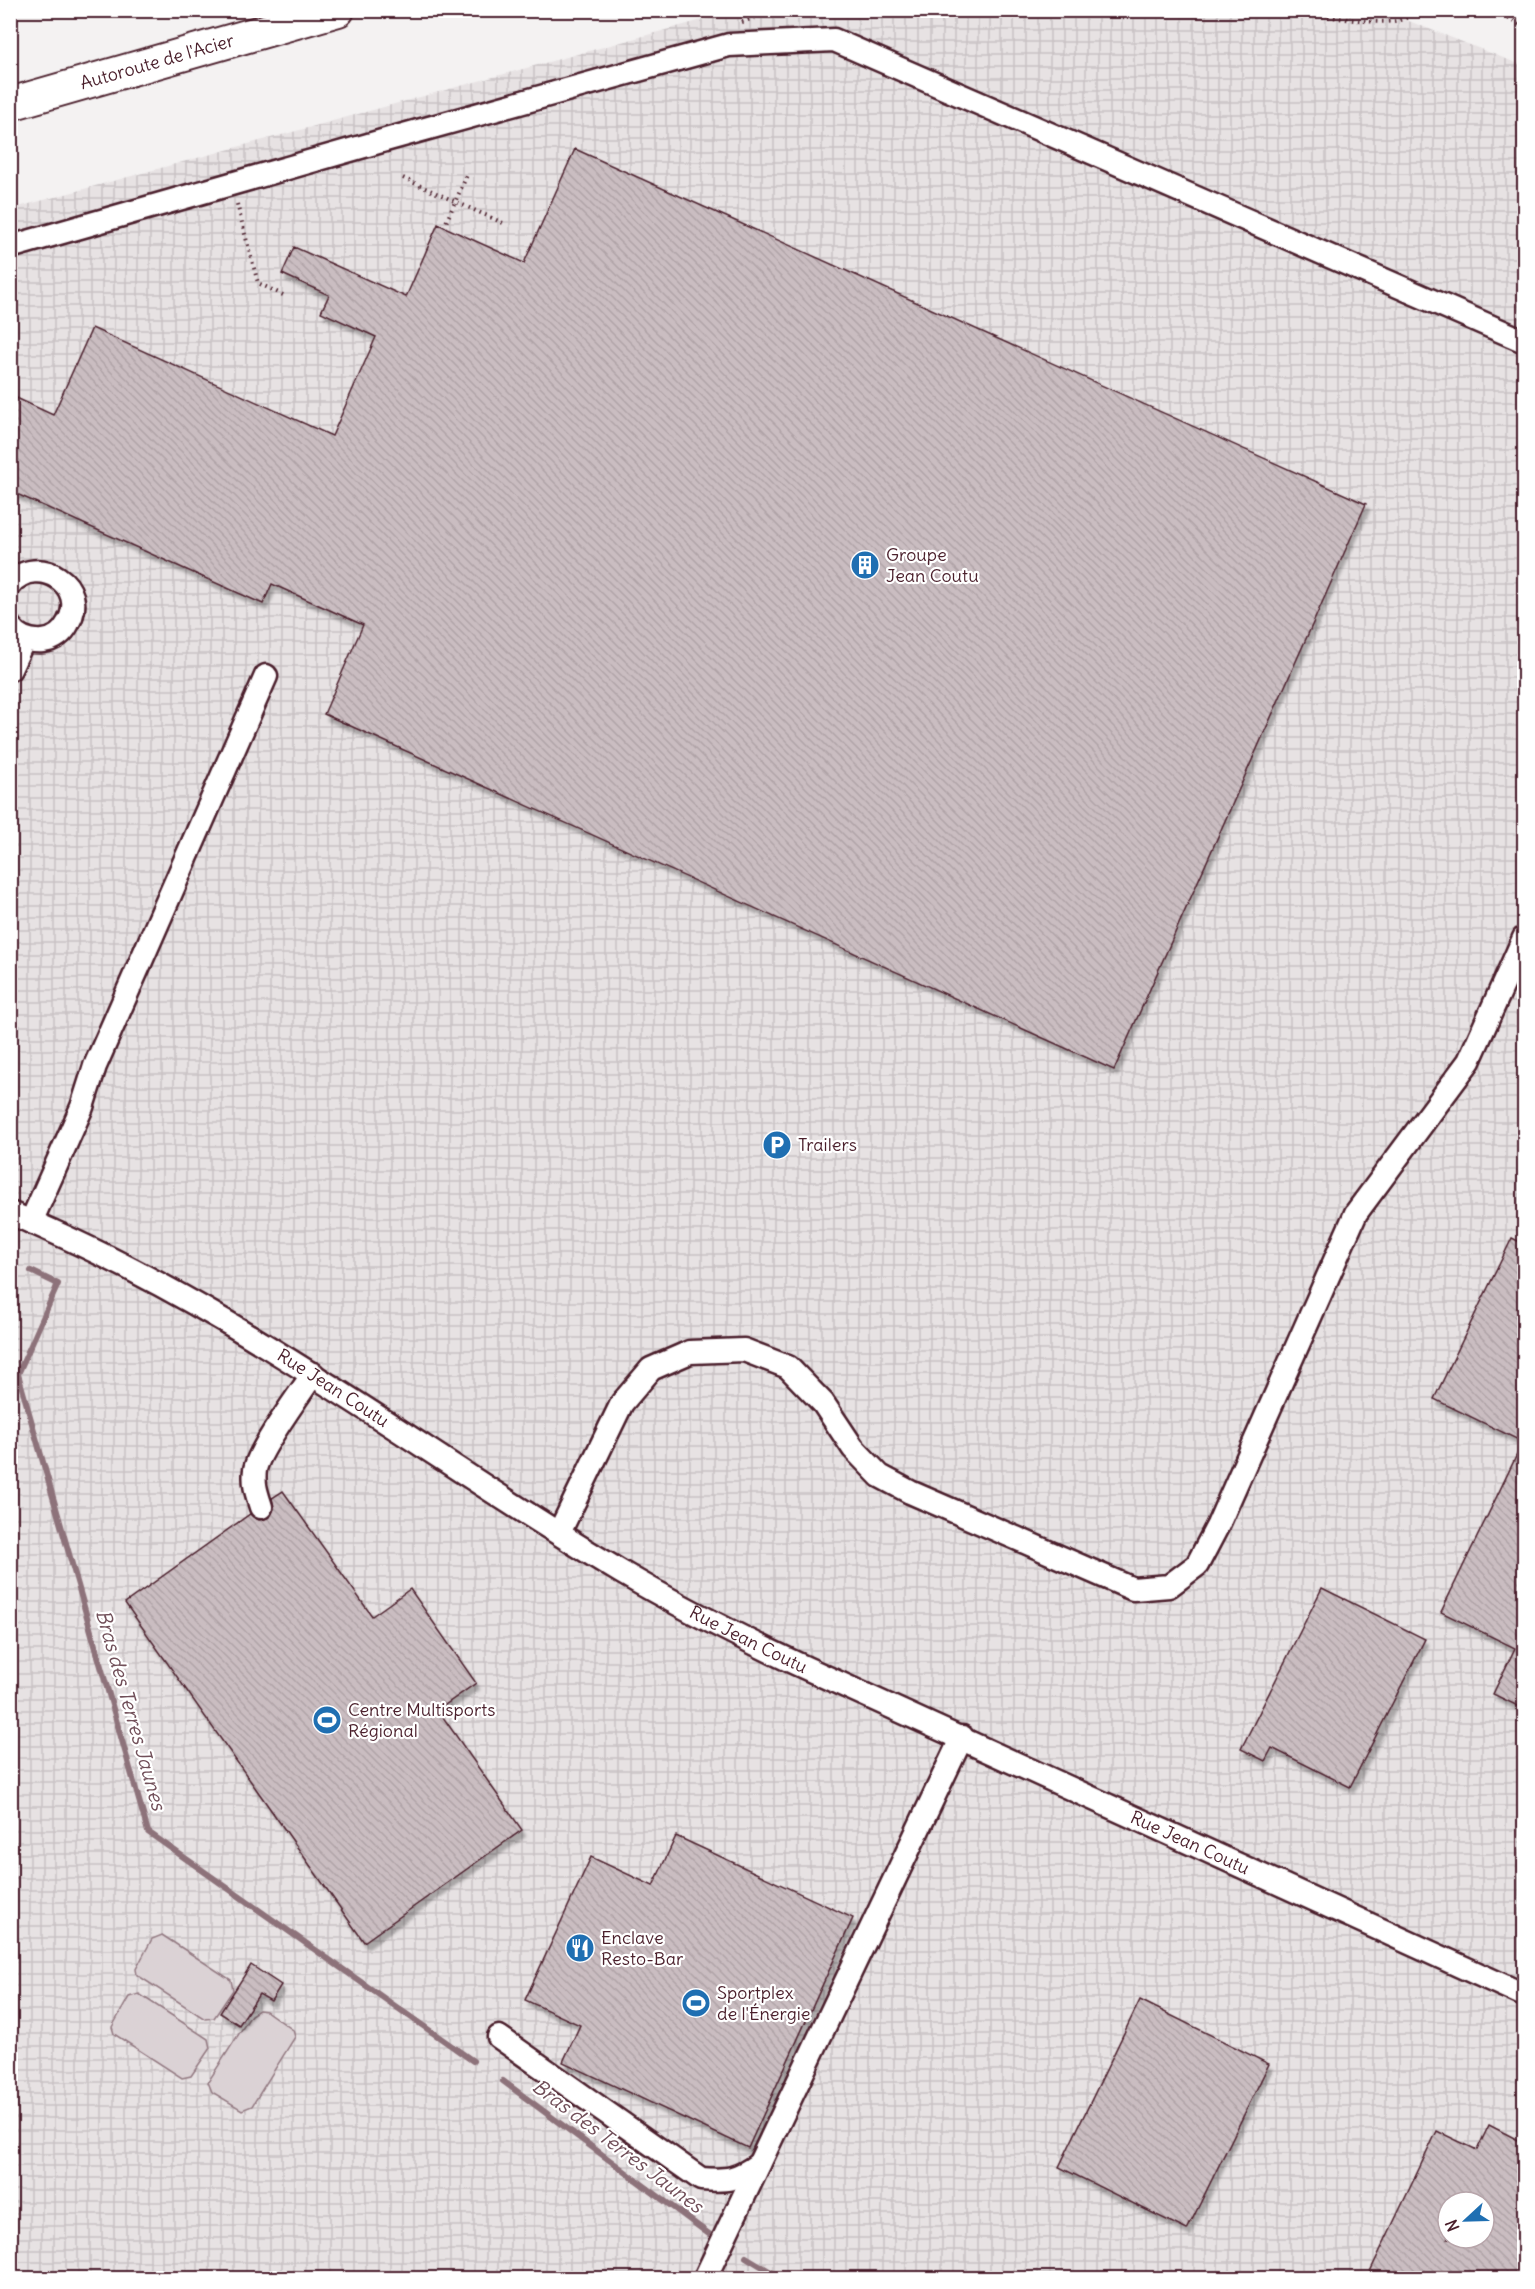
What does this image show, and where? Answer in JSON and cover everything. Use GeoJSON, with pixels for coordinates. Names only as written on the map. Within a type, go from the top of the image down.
{"type":"FeatureCollection","features":[{"type":"Feature","properties":{"kind":"highway","name":"Autoroute de l'Acier"},"geometry":{"type":"LineString","coordinates":[[10,104],[338,10]]}},
{"type":"Feature","properties":{"kind":"street"},"geometry":{"type":"LineString","coordinates":[[10,247],[729,45],[834,40],[1524,341]]}},
{"type":"Feature","properties":{"kind":"street"},"geometry":{"type":"LineString","coordinates":[[10,584],[25,573],[37,570],[49,572],[68,586],[73,596],[74,608],[65,629],[57,636],[35,641],[17,633],[10,669]]}},
{"type":"Feature","properties":{"kind":"street"},"geometry":{"type":"LineString","coordinates":[[21,1217],[82,1107],[95,1066],[266,676]]}},
{"type":"Feature","properties":{"kind":"street"},"geometry":{"type":"LineString","coordinates":[[559,1533],[622,1403],[651,1369],[690,1352],[744,1350],[788,1367],[823,1403],[854,1448],[880,1476],[910,1492],[1133,1589],[1168,1586],[1197,1565],[1218,1526],[1356,1213],[1469,1061],[1524,938]]}},
{"type":"Feature","properties":{"kind":"street","name":"Rue Jean Coutu"},"geometry":{"type":"LineString","coordinates":[[21,1217],[104,1254],[215,1314],[313,1374],[623,1573],[712,1622],[1524,1995]]}},
{"type":"Feature","properties":{"kind":"street"},"geometry":{"type":"LineString","coordinates":[[261,1507],[254,1486],[255,1468],[275,1432],[313,1374]]}},
{"type":"Feature","properties":{"kind":"street"},"geometry":{"type":"LineString","coordinates":[[705,2278],[962,1737]]}},
{"type":"Feature","properties":{"kind":"street"},"geometry":{"type":"LineString","coordinates":[[500,2037],[701,2179],[726,2181],[744,2175],[759,2164]]}},
{"type":"Feature","properties":{"kind":"path"},"geometry":{"type":"LineString","coordinates":[[941,10],[965,12],[969,10]]}},
{"type":"Feature","properties":{"kind":"path"},"geometry":{"type":"LineString","coordinates":[[1305,10],[1314,14],[1362,20],[1397,21],[1423,10]]}},
{"type":"Feature","properties":{"kind":"path"},"geometry":{"type":"LineString","coordinates":[[1485,10],[1513,20],[1524,28]]}},
{"type":"Feature","properties":{"kind":"path"},"geometry":{"type":"LineString","coordinates":[[444,227],[467,175]]}},
{"type":"Feature","properties":{"kind":"path"},"geometry":{"type":"LineString","coordinates":[[403,178],[503,223]]}},
{"type":"Feature","properties":{"kind":"shaded area"},"geometry":{"type":"Polygon","coordinates":[[[735,11],[1383,11],[1524,66],[1524,2278],[11,2278],[11,209],[735,11]]]}},
{"type":"Feature","properties":{"kind":"shaded area"},"geometry":{"type":"Polygon","coordinates":[[[162,1935],[231,1980],[233,1990],[214,2018],[205,2019],[137,1975],[136,1969],[152,1939],[162,1935]]]}},
{"type":"Feature","properties":{"kind":"shaded area"},"geometry":{"type":"Polygon","coordinates":[[[139,1994],[208,2039],[210,2048],[191,2076],[182,2078],[114,2034],[112,2027],[129,1997],[139,1994]]]}},
{"type":"Feature","properties":{"kind":"shaded area"},"geometry":{"type":"Polygon","coordinates":[[[259,2010],[266,2011],[293,2030],[295,2037],[252,2106],[242,2110],[212,2092],[208,2082],[251,2015],[259,2010]]]}},
{"type":"Feature","properties":{"kind":"building","name":"Groupe Jean Coutu"},"geometry":{"type":"Polygon","coordinates":[[[575,149],[1366,504],[1114,1070],[324,714],[363,625],[272,584],[263,604],[10,491],[10,395],[53,415],[92,328],[332,436],[376,337],[321,312],[329,295],[282,274],[294,247],[406,297],[438,224],[524,263],[575,149]]]}},
{"type":"Feature","properties":{"kind":"building"},"geometry":{"type":"Polygon","coordinates":[[[1512,1238],[1524,1244],[1524,1709],[1493,1694],[1515,1648],[1441,1612],[1523,1442],[1434,1399],[1512,1238]]]}},
{"type":"Feature","properties":{"kind":"building"},"geometry":{"type":"Polygon","coordinates":[[[283,1491],[372,1616],[410,1589],[476,1683],[438,1710],[522,1830],[364,1942],[125,1603],[250,1514],[259,1520],[270,1517],[274,1509],[272,1498],[283,1491]]]}},
{"type":"Feature","properties":{"kind":"building"},"geometry":{"type":"Polygon","coordinates":[[[1322,1588],[1425,1639],[1350,1787],[1272,1748],[1265,1761],[1241,1749],[1322,1588]]]}},
{"type":"Feature","properties":{"kind":"building"},"geometry":{"type":"Polygon","coordinates":[[[676,1836],[853,1918],[748,2148],[563,2062],[580,2025],[525,2000],[591,1857],[653,1886],[676,1836]]]}},
{"type":"Feature","properties":{"kind":"building"},"geometry":{"type":"Polygon","coordinates":[[[251,1965],[281,1985],[271,2001],[259,1994],[239,2025],[220,2013],[251,1965]]]}},
{"type":"Feature","properties":{"kind":"building"},"geometry":{"type":"Polygon","coordinates":[[[1140,2000],[1269,2064],[1187,2230],[1059,2167],[1140,2000]]]}},
{"type":"Feature","properties":{"kind":"building"},"geometry":{"type":"Polygon","coordinates":[[[1489,2125],[1524,2143],[1524,2278],[1367,2278],[1437,2131],[1477,2150],[1489,2125]]]}},
{"type":"Feature","properties":{"kind":"waterway","name":"Bras des Terres Jaunes"},"geometry":{"type":"LineString","coordinates":[[31,1271],[58,1284],[18,1374],[148,1832],[473,2061]]}},
{"type":"Feature","properties":{"kind":"waterway","name":"Bras des Terres Jaunes"},"geometry":{"type":"LineString","coordinates":[[503,2081],[713,2237]]}},
{"type":"Feature","properties":{"kind":"waterway","name":"Bras des Terres Jaunes"},"geometry":{"type":"LineString","coordinates":[[746,2257],[781,2278]]}},
{"type":"Feature","properties":{"kind":"place","name":"Groupe Jean Coutu"},"geometry":{"type":"Point","coordinates":[865,565]}},
{"type":"Feature","properties":{"kind":"place","name":"Trailers"},"geometry":{"type":"Point","coordinates":[777,1145]}},
{"type":"Feature","properties":{"kind":"place","name":"Centre Multisports Régional"},"geometry":{"type":"Point","coordinates":[327,1720]}},
{"type":"Feature","properties":{"kind":"place","name":"Enclave Resto-Bar"},"geometry":{"type":"Point","coordinates":[580,1948]}},
{"type":"Feature","properties":{"kind":"place","name":"Sportplex de l'Énergie"},"geometry":{"type":"Point","coordinates":[696,2003]}}]}
